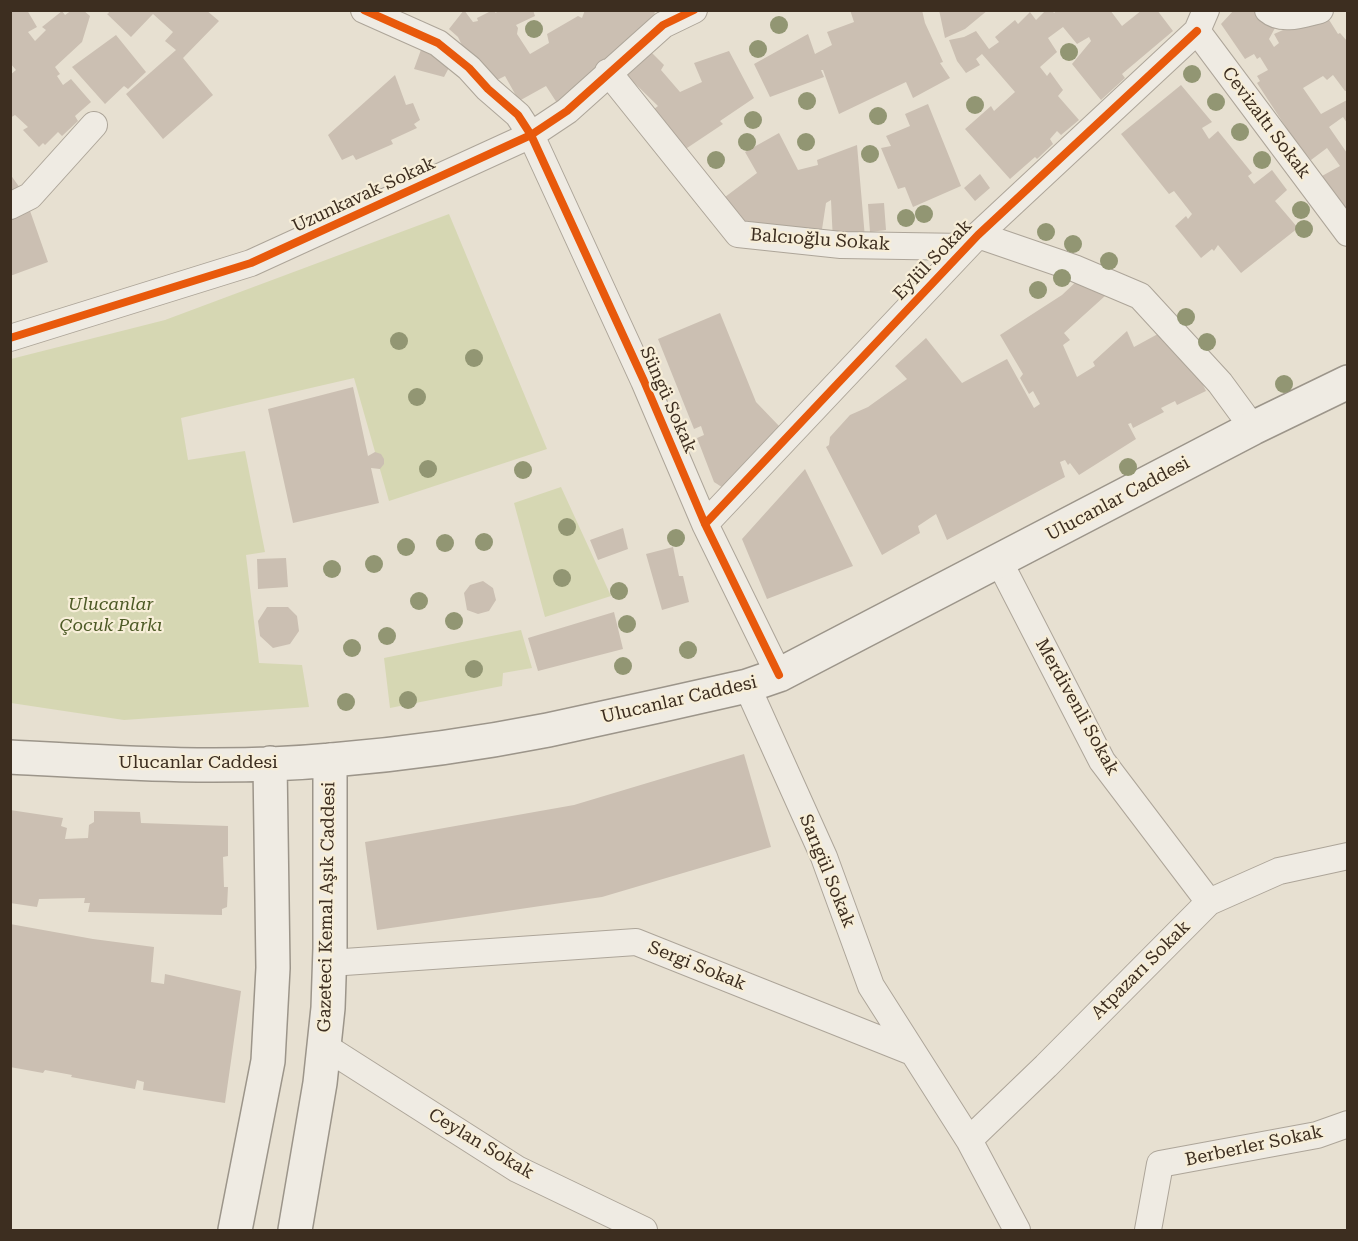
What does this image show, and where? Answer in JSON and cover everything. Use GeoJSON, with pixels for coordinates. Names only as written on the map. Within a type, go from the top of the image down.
{"type":"FeatureCollection","features":[{"type":"Feature","properties":{"kind":"main road","name":"Ulucanlar Caddesi"},"geometry":{"type":"LineString","coordinates":[[10,757],[186,765],[330,760],[433,749],[546,730],[747,686],[779,675],[1253,428],[1347,382]]}},
{"type":"Feature","properties":{"kind":"main road","name":"Ulucanlar Caddesi"},"geometry":{"type":"LineString","coordinates":[[10,733],[85,761]]}},
{"type":"Feature","properties":{"kind":"main road","name":"Gazeteci Kemal Aşık Caddesi"},"geometry":{"type":"LineString","coordinates":[[295,1230],[320,1083],[328,1008],[330,760]]}},
{"type":"Feature","properties":{"kind":"main road"},"geometry":{"type":"LineString","coordinates":[[236,1230],[268,1061],[273,968],[270,763]]}},
{"type":"Feature","properties":{"kind":"street","name":"Süngü Sokak"},"geometry":{"type":"LineString","coordinates":[[364,10],[438,43],[469,68],[488,89],[518,114],[531,135],[644,381],[705,524],[779,675]]}},
{"type":"Feature","properties":{"kind":"street","name":"Uzunkavak Sokak"},"geometry":{"type":"LineString","coordinates":[[10,338],[251,263],[531,135],[567,111],[663,25],[694,10]]}},
{"type":"Feature","properties":{"kind":"street"},"geometry":{"type":"LineString","coordinates":[[1268,10],[1271,13],[1292,17],[1320,10]]}},
{"type":"Feature","properties":{"kind":"street","name":"Cevizaltı Sokak"},"geometry":{"type":"LineString","coordinates":[[1201,21],[1347,233]]}},
{"type":"Feature","properties":{"kind":"street","name":"Eylül Sokak"},"geometry":{"type":"LineString","coordinates":[[705,524],[972,241],[1201,21]]}},
{"type":"Feature","properties":{"kind":"street","name":"Balcıoğlu Sokak"},"geometry":{"type":"LineString","coordinates":[[608,72],[738,234],[842,245],[972,241],[1074,268],[1140,296],[1220,383],[1253,428]]}},
{"type":"Feature","properties":{"kind":"street"},"geometry":{"type":"LineString","coordinates":[[10,206],[30,196],[94,125]]}},
{"type":"Feature","properties":{"kind":"street","name":"Merdivenli Sokak"},"geometry":{"type":"LineString","coordinates":[[999,561],[1102,761],[1209,902]]}},
{"type":"Feature","properties":{"kind":"street","name":"Sarıgül Sokak"},"geometry":{"type":"LineString","coordinates":[[747,686],[824,857],[871,986],[912,1052]]}},
{"type":"Feature","properties":{"kind":"street","name":"Atpazarı Sokak"},"geometry":{"type":"LineString","coordinates":[[969,1140],[1209,902],[1279,871],[1347,856]]}},
{"type":"Feature","properties":{"kind":"street","name":"Sergi Sokak"},"geometry":{"type":"LineString","coordinates":[[330,963],[636,942],[912,1052]]}},
{"type":"Feature","properties":{"kind":"street","name":"Ceylan Sokak"},"geometry":{"type":"LineString","coordinates":[[324,1047],[517,1169],[644,1230]]}},
{"type":"Feature","properties":{"kind":"street"},"geometry":{"type":"LineString","coordinates":[[912,1052],[969,1140],[1017,1230]]}},
{"type":"Feature","properties":{"kind":"street","name":"Berberler Sokak"},"geometry":{"type":"LineString","coordinates":[[1148,1230],[1160,1164],[1317,1135],[1347,1124]]}},
{"type":"Feature","properties":{"kind":"green space","name":"Ulucanlar Çocuk Parkı"},"geometry":{"type":"Polygon","coordinates":[[[449,214],[547,449],[389,501],[354,378],[181,418],[188,460],[245,451],[265,552],[246,555],[259,663],[302,665],[309,707],[124,720],[11,703],[11,359],[165,320],[449,214]]]}},
{"type":"Feature","properties":{"kind":"green space"},"geometry":{"type":"Polygon","coordinates":[[[561,487],[611,596],[545,617],[514,503],[561,487]]]}},
{"type":"Feature","properties":{"kind":"green space"},"geometry":{"type":"Polygon","coordinates":[[[521,630],[532,668],[503,673],[502,686],[390,708],[384,658],[521,630]]]}},
{"type":"Feature","properties":{"kind":"building"},"geometry":{"type":"Polygon","coordinates":[[[10,10],[27,10],[37,27],[28,32],[35,41],[46,30],[42,27],[62,11],[65,15],[72,10],[83,10],[90,16],[82,42],[55,67],[60,74],[57,76],[63,85],[71,79],[91,102],[75,116],[78,121],[62,136],[58,132],[45,145],[43,143],[39,147],[23,130],[28,127],[15,115],[10,118],[10,75],[16,70],[10,63],[10,10]]]}},
{"type":"Feature","properties":{"kind":"building"},"geometry":{"type":"Polygon","coordinates":[[[107,10],[206,10],[219,21],[183,58],[213,95],[163,139],[126,94],[176,50],[165,41],[173,32],[153,14],[131,37],[107,14],[109,13],[107,10]]]}},
{"type":"Feature","properties":{"kind":"building"},"geometry":{"type":"Polygon","coordinates":[[[464,10],[473,22],[493,10],[496,13],[498,10],[533,10],[535,16],[516,25],[517,34],[530,54],[549,43],[547,34],[578,16],[582,18],[585,10],[653,10],[655,13],[638,32],[557,103],[546,86],[519,101],[505,76],[489,84],[471,64],[458,37],[449,29],[464,10]]]}},
{"type":"Feature","properties":{"kind":"building"},"geometry":{"type":"Polygon","coordinates":[[[850,10],[922,10],[925,23],[943,62],[940,63],[950,78],[913,98],[906,82],[839,114],[823,70],[821,70],[824,77],[770,97],[754,64],[808,34],[815,54],[832,45],[827,32],[854,22],[850,10]]]}},
{"type":"Feature","properties":{"kind":"building"},"geometry":{"type":"Polygon","coordinates":[[[939,10],[988,10],[965,29],[945,38],[939,10]]]}},
{"type":"Feature","properties":{"kind":"building"},"geometry":{"type":"Polygon","coordinates":[[[1046,10],[1052,10],[1054,13],[1057,10],[1110,10],[1122,26],[1142,10],[1157,10],[1173,31],[1122,74],[1125,78],[1101,100],[1072,64],[1091,41],[1089,37],[1077,44],[1063,27],[1048,38],[1057,52],[1040,67],[1047,76],[1050,72],[1063,90],[1058,96],[1079,120],[1061,135],[1057,131],[1050,139],[1053,144],[1010,179],[965,129],[991,106],[994,111],[1015,92],[982,54],[976,59],[980,65],[966,73],[957,61],[949,40],[964,37],[976,31],[989,49],[999,42],[995,37],[1015,20],[1018,24],[1030,12],[1036,20],[1046,10]]]}},
{"type":"Feature","properties":{"kind":"building"},"geometry":{"type":"Polygon","coordinates":[[[1234,10],[1258,10],[1275,22],[1275,28],[1269,39],[1274,47],[1279,43],[1274,34],[1308,19],[1326,15],[1338,34],[1340,33],[1347,41],[1347,91],[1333,75],[1327,80],[1323,76],[1303,88],[1321,114],[1347,100],[1347,123],[1343,117],[1329,127],[1347,153],[1347,206],[1345,208],[1322,176],[1340,166],[1327,148],[1311,160],[1295,141],[1257,83],[1260,81],[1257,76],[1268,70],[1260,57],[1257,59],[1254,54],[1245,59],[1221,24],[1234,10]]]}},
{"type":"Feature","properties":{"kind":"building"},"geometry":{"type":"Polygon","coordinates":[[[116,35],[146,72],[128,89],[124,86],[105,104],[72,67],[116,35]]]}},
{"type":"Feature","properties":{"kind":"building"},"geometry":{"type":"Polygon","coordinates":[[[644,45],[664,65],[661,70],[680,92],[702,82],[694,63],[729,51],[754,98],[720,121],[723,124],[684,150],[654,109],[658,106],[619,68],[644,45]]]}},
{"type":"Feature","properties":{"kind":"building"},"geometry":{"type":"Polygon","coordinates":[[[422,47],[452,62],[444,77],[414,69],[422,47]]]}},
{"type":"Feature","properties":{"kind":"building"},"geometry":{"type":"Polygon","coordinates":[[[395,75],[406,105],[413,103],[420,120],[414,124],[417,128],[391,140],[393,144],[356,160],[353,155],[342,160],[328,135],[395,75]]]}},
{"type":"Feature","properties":{"kind":"building"},"geometry":{"type":"Polygon","coordinates":[[[1181,85],[1212,122],[1202,128],[1209,139],[1218,131],[1252,173],[1248,176],[1254,184],[1272,170],[1287,190],[1275,201],[1298,228],[1241,273],[1218,245],[1214,251],[1212,249],[1201,258],[1175,226],[1186,216],[1188,219],[1192,214],[1174,191],[1169,194],[1121,134],[1181,85]]]}},
{"type":"Feature","properties":{"kind":"building"},"geometry":{"type":"Polygon","coordinates":[[[928,104],[961,186],[913,207],[905,187],[898,189],[881,148],[891,146],[886,136],[910,126],[905,114],[928,104]]]}},
{"type":"Feature","properties":{"kind":"building"},"geometry":{"type":"Polygon","coordinates":[[[779,133],[798,170],[818,165],[817,160],[857,145],[865,238],[833,242],[831,200],[826,203],[821,236],[747,227],[725,197],[757,173],[745,152],[779,133]]]}},
{"type":"Feature","properties":{"kind":"building"},"geometry":{"type":"Polygon","coordinates":[[[10,174],[25,195],[10,202],[10,174]]]}},
{"type":"Feature","properties":{"kind":"building"},"geometry":{"type":"Polygon","coordinates":[[[980,174],[990,188],[975,201],[964,188],[980,174]]]}},
{"type":"Feature","properties":{"kind":"building"},"geometry":{"type":"Polygon","coordinates":[[[884,203],[886,230],[870,232],[868,204],[884,203]]]}},
{"type":"Feature","properties":{"kind":"building"},"geometry":{"type":"Polygon","coordinates":[[[29,208],[48,262],[10,276],[10,213],[29,208]]]}},
{"type":"Feature","properties":{"kind":"building"},"geometry":{"type":"Polygon","coordinates":[[[1080,278],[1105,296],[1064,333],[1070,340],[1063,345],[1077,377],[1095,366],[1093,362],[1127,331],[1134,347],[1167,329],[1191,361],[1206,391],[1177,405],[1175,401],[1161,408],[1164,412],[1133,428],[1131,423],[1128,424],[1136,439],[1079,475],[1070,463],[1068,465],[1065,460],[1060,462],[1065,477],[947,540],[936,514],[918,526],[920,533],[882,555],[826,447],[829,445],[830,437],[850,415],[868,407],[907,379],[895,366],[926,338],[962,383],[1007,359],[1034,408],[1040,404],[1033,391],[1029,394],[1020,378],[1023,374],[1000,335],[1062,295],[1080,278]]]}},
{"type":"Feature","properties":{"kind":"building"},"geometry":{"type":"Polygon","coordinates":[[[720,313],[756,402],[780,427],[728,491],[714,482],[697,438],[704,435],[701,426],[694,429],[658,339],[720,313]]]}},
{"type":"Feature","properties":{"kind":"building"},"geometry":{"type":"Polygon","coordinates":[[[353,387],[368,456],[375,452],[381,454],[384,459],[384,464],[380,469],[371,468],[379,503],[293,523],[268,409],[353,387]]]}},
{"type":"Feature","properties":{"kind":"building"},"geometry":{"type":"Polygon","coordinates":[[[805,469],[853,566],[767,599],[742,539],[805,469]]]}},
{"type":"Feature","properties":{"kind":"building"},"geometry":{"type":"Polygon","coordinates":[[[623,528],[628,549],[598,560],[590,540],[623,528]]]}},
{"type":"Feature","properties":{"kind":"building"},"geometry":{"type":"Polygon","coordinates":[[[673,547],[679,576],[683,576],[689,602],[662,610],[646,554],[673,547]]]}},
{"type":"Feature","properties":{"kind":"building"},"geometry":{"type":"Polygon","coordinates":[[[286,558],[288,587],[258,589],[257,559],[286,558]]]}},
{"type":"Feature","properties":{"kind":"building"},"geometry":{"type":"Polygon","coordinates":[[[483,581],[493,588],[496,600],[489,611],[478,614],[467,610],[464,593],[470,585],[483,581]]]}},
{"type":"Feature","properties":{"kind":"building"},"geometry":{"type":"Polygon","coordinates":[[[267,607],[288,607],[297,616],[299,631],[290,644],[273,648],[260,636],[258,621],[267,607]]]}},
{"type":"Feature","properties":{"kind":"building"},"geometry":{"type":"Polygon","coordinates":[[[614,612],[623,649],[538,671],[528,638],[614,612]]]}},
{"type":"Feature","properties":{"kind":"building"},"geometry":{"type":"Polygon","coordinates":[[[744,754],[771,847],[602,897],[377,930],[365,842],[574,805],[744,754]]]}},
{"type":"Feature","properties":{"kind":"building"},"geometry":{"type":"Polygon","coordinates":[[[10,810],[63,818],[61,826],[67,828],[65,839],[88,838],[89,825],[94,822],[94,811],[140,812],[141,823],[228,826],[228,856],[223,857],[224,887],[228,887],[227,907],[222,909],[222,915],[88,912],[90,903],[84,903],[85,898],[39,899],[37,907],[10,903],[10,810]]]}},
{"type":"Feature","properties":{"kind":"building"},"geometry":{"type":"Polygon","coordinates":[[[10,924],[154,947],[151,982],[164,984],[165,974],[241,991],[225,1103],[143,1090],[144,1082],[137,1080],[135,1089],[45,1070],[43,1073],[10,1067],[10,924]]]}},
{"type":"Feature","properties":{"kind":"cycle path"},"geometry":{"type":"LineString","coordinates":[[364,10],[438,43],[469,68],[488,89],[518,115],[531,135],[644,381],[705,524],[779,675]]}},
{"type":"Feature","properties":{"kind":"cycle path"},"geometry":{"type":"LineString","coordinates":[[10,338],[251,263],[531,135],[567,111],[663,25],[694,10]]}},
{"type":"Feature","properties":{"kind":"cycle path"},"geometry":{"type":"LineString","coordinates":[[705,524],[978,235],[1197,31]]}}]}
